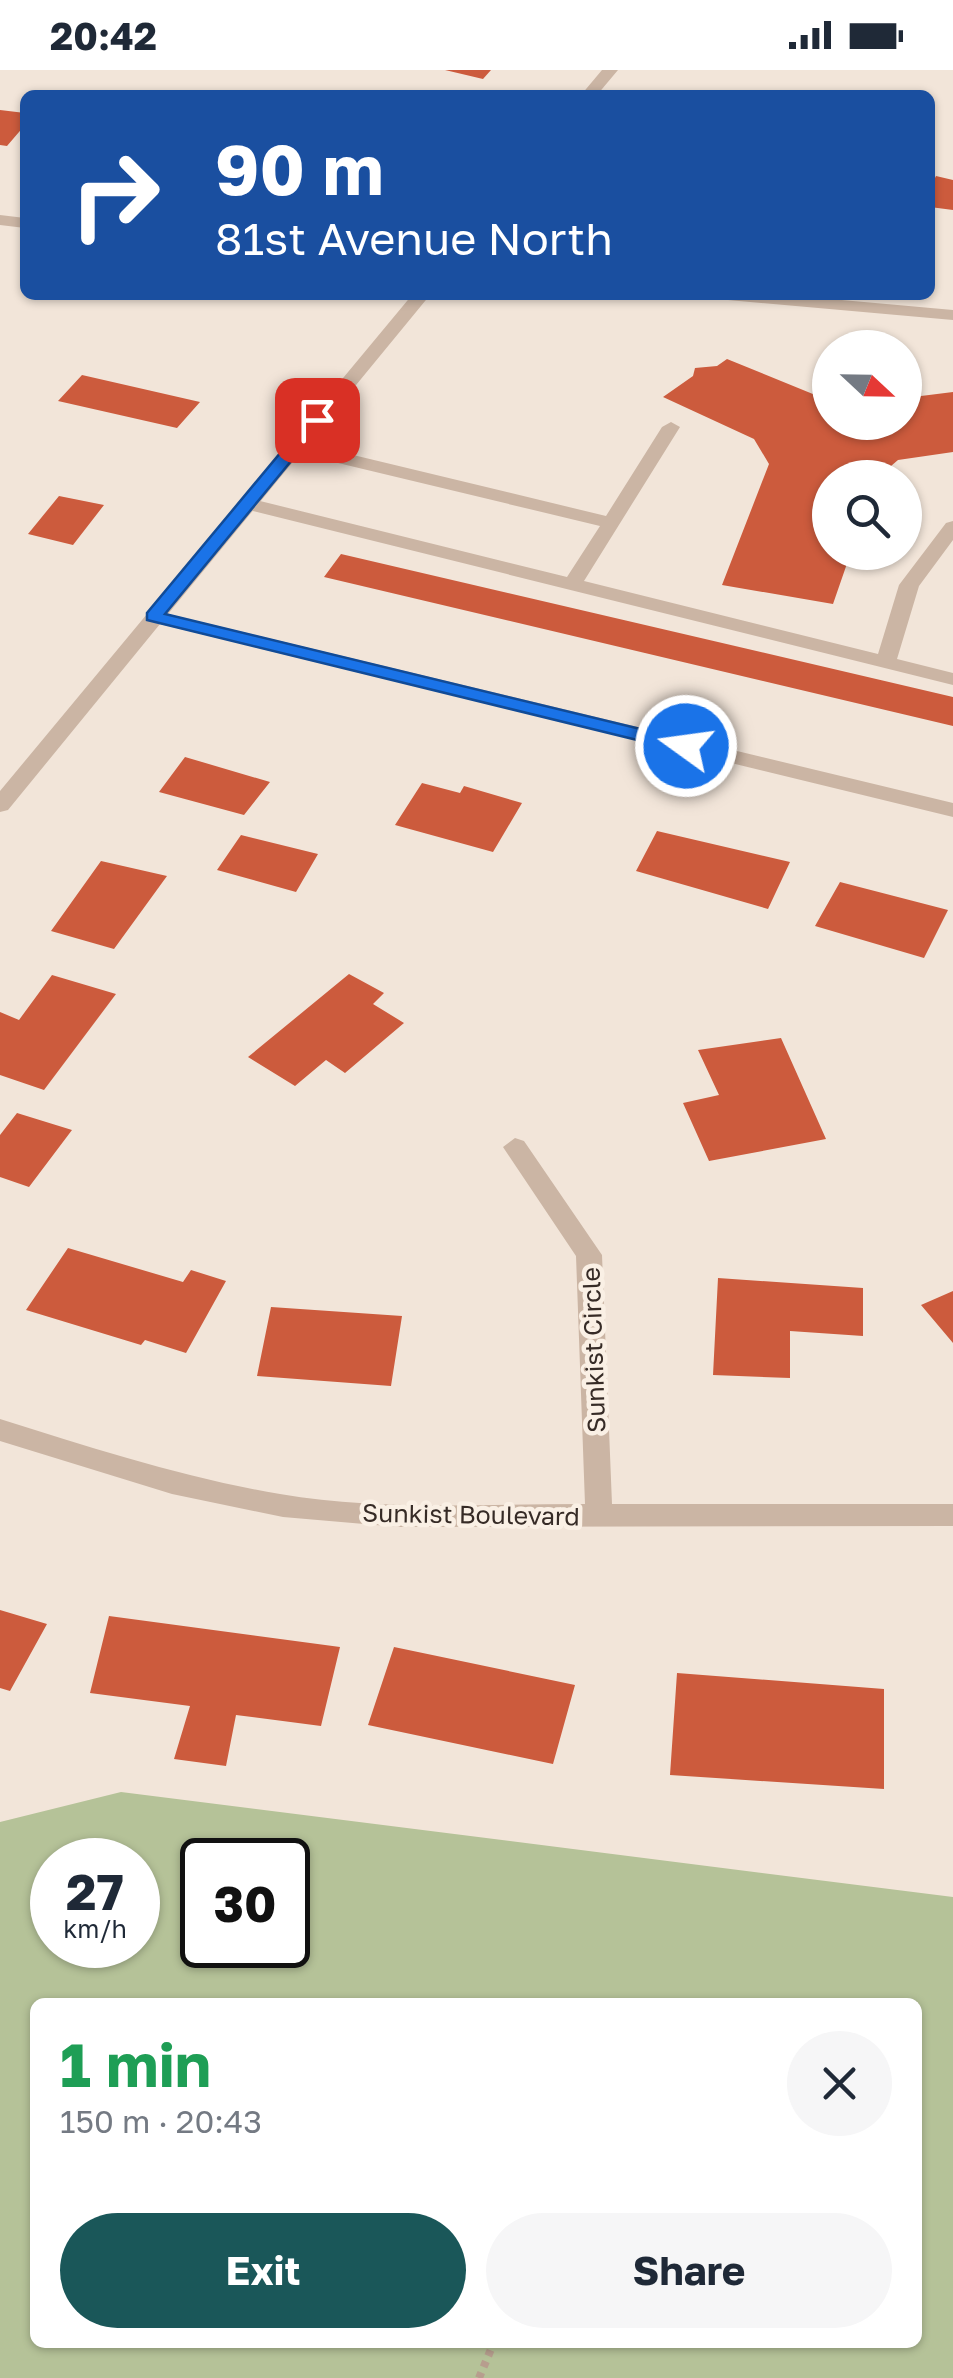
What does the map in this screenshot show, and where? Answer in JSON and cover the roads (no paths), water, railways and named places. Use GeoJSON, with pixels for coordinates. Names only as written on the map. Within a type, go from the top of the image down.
{"type":"FeatureCollection","features":[{"type":"Feature","properties":{"kind":"street"},"geometry":{"type":"LineString","coordinates":[[593,90],[610,70]]}},
{"type":"Feature","properties":{"kind":"street"},"geometry":{"type":"LineString","coordinates":[[0,805],[416,300]]}},
{"type":"Feature","properties":{"kind":"street"},"geometry":{"type":"LineString","coordinates":[[784,300],[953,315]]}},
{"type":"Feature","properties":{"kind":"street"},"geometry":{"type":"LineString","coordinates":[[572,585],[671,427]]}},
{"type":"Feature","properties":{"kind":"street"},"geometry":{"type":"LineString","coordinates":[[295,446],[611,524]]}},
{"type":"Feature","properties":{"kind":"street"},"geometry":{"type":"LineString","coordinates":[[248,504],[953,679]]}},
{"type":"Feature","properties":{"kind":"street"},"geometry":{"type":"LineString","coordinates":[[886,663],[909,585],[953,526]]}},
{"type":"Feature","properties":{"kind":"street"},"geometry":{"type":"LineString","coordinates":[[154,616],[953,810]]}},
{"type":"Feature","properties":{"kind":"street","name":"Sunkist Circle"},"geometry":{"type":"LineString","coordinates":[[516,1147],[589,1255],[599,1516]]}},
{"type":"Feature","properties":{"kind":"street","name":"Sunkist Boulevard"},"geometry":{"type":"LineString","coordinates":[[0,1430],[172,1483],[284,1506],[400,1516],[953,1514]]}}]}
